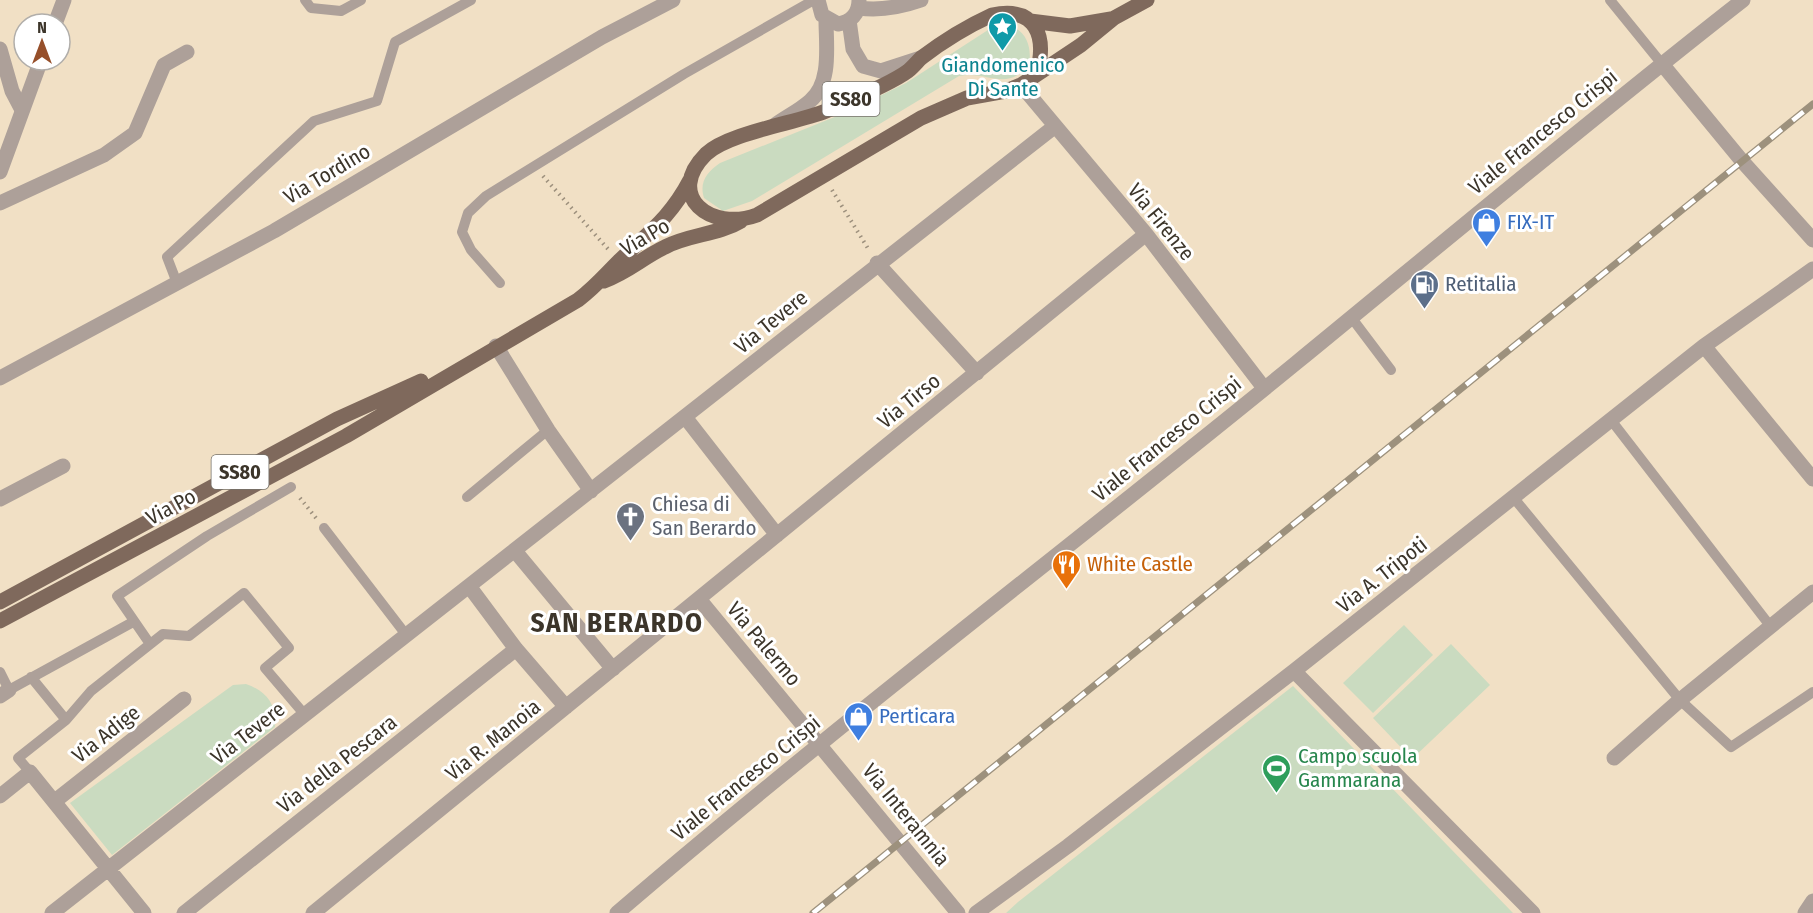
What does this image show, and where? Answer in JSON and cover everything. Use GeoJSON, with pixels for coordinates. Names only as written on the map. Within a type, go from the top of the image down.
{"type":"FeatureCollection","features":[{"type":"Feature","properties":{"kind":"main road","name":"SS80"},"geometry":{"type":"LineString","coordinates":[[741,221],[757,215],[921,118],[967,98],[1021,85],[1081,45],[1114,18],[1147,0]]}},
{"type":"Feature","properties":{"kind":"main road","name":"SS80"},"geometry":{"type":"LineString","coordinates":[[690,180],[693,171],[708,152],[775,125],[793,123],[851,100],[908,71],[921,58],[992,15],[1011,14],[1030,21],[1070,26],[1114,18]]}},
{"type":"Feature","properties":{"kind":"main road"},"geometry":{"type":"LineString","coordinates":[[1030,21],[1037,29],[1042,47],[1037,73]]}},
{"type":"Feature","properties":{"kind":"main road"},"geometry":{"type":"LineString","coordinates":[[690,180],[695,204],[701,210],[709,216],[741,221]]}},
{"type":"Feature","properties":{"kind":"main road","name":"Via Po"},"geometry":{"type":"LineString","coordinates":[[604,281],[619,262],[667,216],[690,180]]}},
{"type":"Feature","properties":{"kind":"main road","name":"Via Po"},"geometry":{"type":"LineString","coordinates":[[0,621],[346,436],[578,300],[604,281],[627,272],[664,247],[687,237],[726,230],[741,221]]}},
{"type":"Feature","properties":{"kind":"main road","name":"Via Po"},"geometry":{"type":"LineString","coordinates":[[0,602],[337,419],[490,350]]}},
{"type":"Feature","properties":{"kind":"street","name":"Via Tordino"},"geometry":{"type":"LineString","coordinates":[[0,378],[274,231],[602,37],[672,0]]}},
{"type":"Feature","properties":{"kind":"street"},"geometry":{"type":"LineString","coordinates":[[775,125],[812,100],[822,82],[826,65],[826,20],[816,0]]}},
{"type":"Feature","properties":{"kind":"street"},"geometry":{"type":"LineString","coordinates":[[826,20],[838,24],[849,20],[859,4],[873,10],[888,9],[921,0]]}},
{"type":"Feature","properties":{"kind":"street","name":"Viale Francesco Crispi"},"geometry":{"type":"LineString","coordinates":[[617,913],[821,744],[1743,0]]}},
{"type":"Feature","properties":{"kind":"street"},"geometry":{"type":"LineString","coordinates":[[849,20],[853,49],[863,66],[880,71],[921,58]]}},
{"type":"Feature","properties":{"kind":"street"},"geometry":{"type":"LineString","coordinates":[[0,50],[12,91],[22,110]]}},
{"type":"Feature","properties":{"kind":"street"},"geometry":{"type":"LineString","coordinates":[[0,203],[105,154],[135,133],[164,65],[187,52]]}},
{"type":"Feature","properties":{"kind":"street"},"geometry":{"type":"LineString","coordinates":[[1662,64],[1742,161],[1813,240]]}},
{"type":"Feature","properties":{"kind":"street"},"geometry":{"type":"LineString","coordinates":[[0,172],[36,72]]}},
{"type":"Feature","properties":{"kind":"street","name":"Via Firenze"},"geometry":{"type":"LineString","coordinates":[[1021,85],[1146,234],[1264,388]]}},
{"type":"Feature","properties":{"kind":"street","name":"Via Tevere"},"geometry":{"type":"LineString","coordinates":[[52,913],[515,551],[877,263],[1054,127]]}},
{"type":"Feature","properties":{"kind":"street","name":"Via Tirso"},"geometry":{"type":"LineString","coordinates":[[699,599],[1146,234]]}},
{"type":"Feature","properties":{"kind":"street"},"geometry":{"type":"LineString","coordinates":[[877,263],[977,373]]}},
{"type":"Feature","properties":{"kind":"street","name":"Via A. Tripoti"},"geometry":{"type":"LineString","coordinates":[[976,913],[1068,846],[1294,671],[1704,346],[1813,269]]}},
{"type":"Feature","properties":{"kind":"street"},"geometry":{"type":"LineString","coordinates":[[1704,346],[1813,479]]}},
{"type":"Feature","properties":{"kind":"street"},"geometry":{"type":"LineString","coordinates":[[490,350],[591,491]]}},
{"type":"Feature","properties":{"kind":"street"},"geometry":{"type":"LineString","coordinates":[[685,417],[777,535]]}},
{"type":"Feature","properties":{"kind":"street"},"geometry":{"type":"LineString","coordinates":[[0,499],[63,466]]}},
{"type":"Feature","properties":{"kind":"street"},"geometry":{"type":"LineString","coordinates":[[515,551],[613,669]]}},
{"type":"Feature","properties":{"kind":"street"},"geometry":{"type":"LineString","coordinates":[[470,586],[516,649],[566,707]]}},
{"type":"Feature","properties":{"kind":"street"},"geometry":{"type":"LineString","coordinates":[[1614,758],[1680,700],[1813,592]]}},
{"type":"Feature","properties":{"kind":"street","name":"Via Palermo"},"geometry":{"type":"LineString","coordinates":[[699,599],[821,744]]}},
{"type":"Feature","properties":{"kind":"street","name":"Via R. Manoia"},"geometry":{"type":"LineString","coordinates":[[313,913],[699,599]]}},
{"type":"Feature","properties":{"kind":"street","name":"Via della Pescara"},"geometry":{"type":"LineString","coordinates":[[184,913],[516,649]]}},
{"type":"Feature","properties":{"kind":"street"},"geometry":{"type":"LineString","coordinates":[[1294,671],[1533,913]]}},
{"type":"Feature","properties":{"kind":"street","name":"Via Adige"},"geometry":{"type":"LineString","coordinates":[[55,801],[184,699]]}},
{"type":"Feature","properties":{"kind":"street","name":"Via Interamnia"},"geometry":{"type":"LineString","coordinates":[[821,744],[958,913]]}},
{"type":"Feature","properties":{"kind":"street"},"geometry":{"type":"LineString","coordinates":[[0,796],[30,772],[144,913]]}},
{"type":"Feature","properties":{"kind":"street"},"geometry":{"type":"LineString","coordinates":[[1805,913],[1813,901]]}},
{"type":"Feature","properties":{"kind":"lane"},"geometry":{"type":"LineString","coordinates":[[305,0],[311,8],[341,12],[361,0]]}},
{"type":"Feature","properties":{"kind":"lane"},"geometry":{"type":"LineString","coordinates":[[177,283],[167,257],[314,120],[377,101],[395,42],[471,0]]}},
{"type":"Feature","properties":{"kind":"lane"},"geometry":{"type":"LineString","coordinates":[[500,283],[471,250],[462,231],[468,213],[486,196],[684,74],[816,0]]}},
{"type":"Feature","properties":{"kind":"lane"},"geometry":{"type":"LineString","coordinates":[[1610,0],[1662,64]]}},
{"type":"Feature","properties":{"kind":"lane"},"geometry":{"type":"LineString","coordinates":[[1351,317],[1390,370]]}},
{"type":"Feature","properties":{"kind":"lane"},"geometry":{"type":"LineString","coordinates":[[1611,420],[1771,627]]}},
{"type":"Feature","properties":{"kind":"lane"},"geometry":{"type":"LineString","coordinates":[[467,497],[548,430]]}},
{"type":"Feature","properties":{"kind":"lane"},"geometry":{"type":"LineString","coordinates":[[150,644],[117,596],[207,536],[291,487]]}},
{"type":"Feature","properties":{"kind":"lane"},"geometry":{"type":"LineString","coordinates":[[1513,497],[1680,700],[1731,747],[1813,692]]}},
{"type":"Feature","properties":{"kind":"lane"},"geometry":{"type":"LineString","coordinates":[[324,528],[406,636]]}},
{"type":"Feature","properties":{"kind":"lane"},"geometry":{"type":"LineString","coordinates":[[30,772],[18,758],[66,720],[91,691],[164,634],[189,636],[244,593],[289,648],[265,668],[305,715]]}},
{"type":"Feature","properties":{"kind":"lane"},"geometry":{"type":"LineString","coordinates":[[0,672],[4,693],[133,622]]}},
{"type":"Feature","properties":{"kind":"lane"},"geometry":{"type":"LineString","coordinates":[[31,678],[66,720]]}},
{"type":"Feature","properties":{"kind":"path"},"geometry":{"type":"LineString","coordinates":[[535,166],[610,252]]}},
{"type":"Feature","properties":{"kind":"path"},"geometry":{"type":"LineString","coordinates":[[824,176],[877,263]]}},
{"type":"Feature","properties":{"kind":"green space"},"geometry":{"type":"Polygon","coordinates":[[[1010,26],[1021,32],[1030,52],[1029,65],[1012,78],[959,76],[752,201],[723,211],[704,198],[703,182],[711,170],[720,163],[847,112],[906,83],[988,30],[1010,26]]]}},
{"type":"Feature","properties":{"kind":"green space"},"geometry":{"type":"Polygon","coordinates":[[[1404,625],[1433,655],[1373,713],[1343,683],[1404,625]]]}},
{"type":"Feature","properties":{"kind":"green space"},"geometry":{"type":"Polygon","coordinates":[[[1451,644],[1490,685],[1412,759],[1373,718],[1451,644]]]}},
{"type":"Feature","properties":{"kind":"green space"},"geometry":{"type":"Polygon","coordinates":[[[246,684],[259,690],[269,700],[274,712],[275,727],[112,855],[70,803],[233,685],[246,684]]]}},
{"type":"Feature","properties":{"kind":"green space","name":"Campo scuola Gammarana"},"geometry":{"type":"Polygon","coordinates":[[[1293,686],[1513,913],[1006,913],[1018,902],[1293,686]]]}},
{"type":"Feature","properties":{"kind":"railway"},"geometry":{"type":"LineString","coordinates":[[813,913],[1813,104]]}},
{"type":"Feature","properties":{"kind":"place","name":"Giandomenico Di Sante"},"geometry":{"type":"Point","coordinates":[1003,52]}},
{"type":"Feature","properties":{"kind":"place","name":"FIX-IT"},"geometry":{"type":"Point","coordinates":[1486,248]}},
{"type":"Feature","properties":{"kind":"place","name":"Retitalia"},"geometry":{"type":"Point","coordinates":[1424,310]}},
{"type":"Feature","properties":{"kind":"place","name":"Chiesa di San Berardo"},"geometry":{"type":"Point","coordinates":[631,542]}},
{"type":"Feature","properties":{"kind":"place","name":"White Castle"},"geometry":{"type":"Point","coordinates":[1066,590]}},
{"type":"Feature","properties":{"kind":"place","name":"Perticara"},"geometry":{"type":"Point","coordinates":[858,742]}},
{"type":"Feature","properties":{"kind":"place","name":"Campo scuola Gammarana"},"geometry":{"type":"Point","coordinates":[1277,794]}},
{"type":"Feature","properties":{"kind":"district","name":"SAN BERARDO"},"geometry":{"type":"Point","coordinates":[617,623]}}]}
